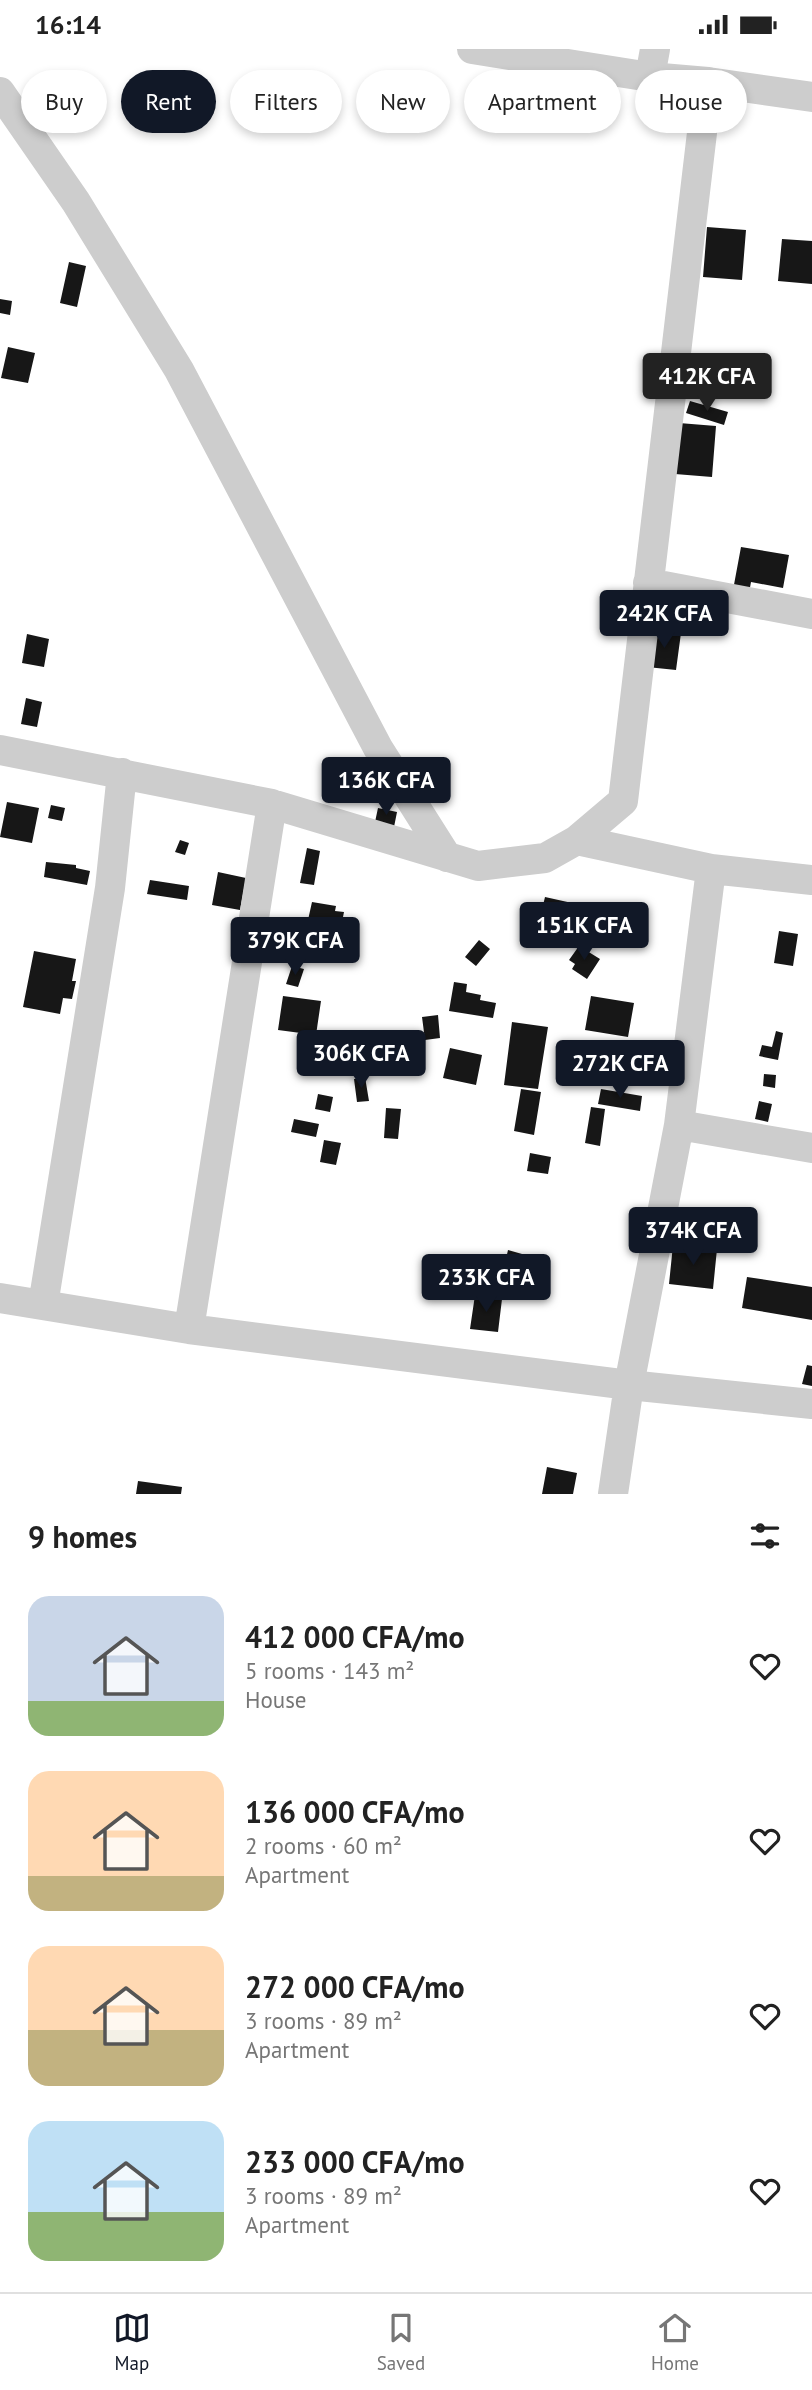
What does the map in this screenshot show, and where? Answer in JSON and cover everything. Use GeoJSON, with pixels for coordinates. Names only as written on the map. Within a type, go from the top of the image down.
{"type":"FeatureCollection","features":[{"type":"Feature","properties":{"kind":"street"},"geometry":{"type":"LineString","coordinates":[[483,50],[653,63],[674,70]]}},
{"type":"Feature","properties":{"kind":"street"},"geometry":{"type":"LineString","coordinates":[[747,87],[812,96]]}},
{"type":"Feature","properties":{"kind":"street"},"geometry":{"type":"LineString","coordinates":[[0,92],[76,202],[178,370],[378,748],[447,857]]}},
{"type":"Feature","properties":{"kind":"street"},"geometry":{"type":"LineString","coordinates":[[0,750],[272,804],[478,866],[545,858],[577,840],[623,801],[703,133]]}},
{"type":"Feature","properties":{"kind":"street"},"geometry":{"type":"LineString","coordinates":[[648,583],[812,614]]}},
{"type":"Feature","properties":{"kind":"street"},"geometry":{"type":"LineString","coordinates":[[43,1305],[110,888],[122,773]]}},
{"type":"Feature","properties":{"kind":"street"},"geometry":{"type":"LineString","coordinates":[[189,1329],[272,804]]}},
{"type":"Feature","properties":{"kind":"street"},"geometry":{"type":"LineString","coordinates":[[577,840],[711,869],[812,880]]}},
{"type":"Feature","properties":{"kind":"street"},"geometry":{"type":"LineString","coordinates":[[612,1494],[629,1385],[679,1125],[711,869]]}},
{"type":"Feature","properties":{"kind":"street"},"geometry":{"type":"LineString","coordinates":[[679,1125],[812,1148]]}},
{"type":"Feature","properties":{"kind":"street"},"geometry":{"type":"LineString","coordinates":[[0,1299],[189,1329],[629,1385],[812,1404]]}},
{"type":"Feature","properties":{"kind":"building"},"geometry":{"type":"Polygon","coordinates":[[[707,227],[746,230],[742,280],[703,277],[707,227]]]}},
{"type":"Feature","properties":{"kind":"building"},"geometry":{"type":"Polygon","coordinates":[[[782,239],[812,241],[812,284],[778,281],[782,239]]]}},
{"type":"Feature","properties":{"kind":"building"},"geometry":{"type":"Polygon","coordinates":[[[69,262],[86,266],[77,307],[60,303],[69,262]]]}},
{"type":"Feature","properties":{"kind":"building"},"geometry":{"type":"Polygon","coordinates":[[[0,299],[12,301],[10,315],[0,313],[0,299]]]}},
{"type":"Feature","properties":{"kind":"building"},"geometry":{"type":"Polygon","coordinates":[[[8,347],[35,353],[28,383],[1,378],[8,347]]]}},
{"type":"Feature","properties":{"kind":"building"},"geometry":{"type":"Polygon","coordinates":[[[690,401],[728,412],[724,425],[686,413],[690,401]]]}},
{"type":"Feature","properties":{"kind":"building"},"geometry":{"type":"Polygon","coordinates":[[[679,423],[716,426],[712,477],[675,474],[679,423]]]}},
{"type":"Feature","properties":{"kind":"building"},"geometry":{"type":"Polygon","coordinates":[[[741,547],[789,555],[783,588],[751,582],[749,593],[733,590],[741,547]]]}},
{"type":"Feature","properties":{"kind":"building"},"geometry":{"type":"Polygon","coordinates":[[[652,629],[681,633],[676,670],[647,667],[652,629]]]}},
{"type":"Feature","properties":{"kind":"building"},"geometry":{"type":"Polygon","coordinates":[[[27,634],[49,639],[44,667],[22,663],[27,634]]]}},
{"type":"Feature","properties":{"kind":"building"},"geometry":{"type":"Polygon","coordinates":[[[26,698],[42,702],[37,727],[21,724],[26,698]]]}},
{"type":"Feature","properties":{"kind":"building"},"geometry":{"type":"Polygon","coordinates":[[[7,802],[39,808],[32,843],[0,837],[7,802]]]}},
{"type":"Feature","properties":{"kind":"building"},"geometry":{"type":"Polygon","coordinates":[[[51,805],[65,808],[62,821],[48,818],[51,805]]]}},
{"type":"Feature","properties":{"kind":"building"},"geometry":{"type":"Polygon","coordinates":[[[378,808],[397,812],[394,827],[375,822],[378,808]]]}},
{"type":"Feature","properties":{"kind":"building"},"geometry":{"type":"Polygon","coordinates":[[[180,840],[189,843],[185,855],[175,852],[180,840]]]}},
{"type":"Feature","properties":{"kind":"building"},"geometry":{"type":"Polygon","coordinates":[[[307,848],[320,851],[314,885],[300,883],[307,848]]]}},
{"type":"Feature","properties":{"kind":"building"},"geometry":{"type":"Polygon","coordinates":[[[46,862],[76,865],[76,868],[90,871],[87,885],[44,877],[46,862]]]}},
{"type":"Feature","properties":{"kind":"building"},"geometry":{"type":"Polygon","coordinates":[[[218,872],[246,878],[240,910],[212,905],[218,872]]]}},
{"type":"Feature","properties":{"kind":"building"},"geometry":{"type":"Polygon","coordinates":[[[150,880],[189,886],[187,900],[147,894],[150,880]]]}},
{"type":"Feature","properties":{"kind":"building"},"geometry":{"type":"Polygon","coordinates":[[[545,897],[572,903],[566,928],[539,922],[545,897]]]}},
{"type":"Feature","properties":{"kind":"building"},"geometry":{"type":"Polygon","coordinates":[[[312,902],[336,906],[335,911],[344,912],[341,927],[308,920],[312,902]]]}},
{"type":"Feature","properties":{"kind":"building"},"geometry":{"type":"Polygon","coordinates":[[[779,931],[798,934],[793,966],[774,963],[779,931]]]}},
{"type":"Feature","properties":{"kind":"building"},"geometry":{"type":"Polygon","coordinates":[[[479,940],[490,949],[476,966],[465,957],[479,940]]]}},
{"type":"Feature","properties":{"kind":"building"},"geometry":{"type":"Polygon","coordinates":[[[579,946],[600,959],[587,979],[572,969],[575,964],[569,960],[579,946]]]}},
{"type":"Feature","properties":{"kind":"building"},"geometry":{"type":"Polygon","coordinates":[[[34,951],[76,959],[72,981],[76,981],[72,999],[63,998],[60,1014],[23,1007],[34,951]]]}},
{"type":"Feature","properties":{"kind":"building"},"geometry":{"type":"Polygon","coordinates":[[[292,966],[304,969],[298,987],[286,984],[292,966]]]}},
{"type":"Feature","properties":{"kind":"building"},"geometry":{"type":"Polygon","coordinates":[[[454,982],[467,984],[466,992],[481,995],[480,1000],[496,1003],[493,1018],[449,1011],[454,982]]]}},
{"type":"Feature","properties":{"kind":"building"},"geometry":{"type":"Polygon","coordinates":[[[283,996],[321,1001],[316,1035],[278,1030],[283,996]]]}},
{"type":"Feature","properties":{"kind":"building"},"geometry":{"type":"Polygon","coordinates":[[[591,996],[634,1003],[628,1037],[585,1030],[591,996]]]}},
{"type":"Feature","properties":{"kind":"building"},"geometry":{"type":"Polygon","coordinates":[[[438,1015],[440,1038],[425,1040],[422,1017],[438,1015]]]}},
{"type":"Feature","properties":{"kind":"building"},"geometry":{"type":"Polygon","coordinates":[[[512,1022],[548,1027],[538,1089],[504,1085],[512,1022]]]}},
{"type":"Feature","properties":{"kind":"building"},"geometry":{"type":"Polygon","coordinates":[[[776,1031],[783,1033],[778,1060],[759,1056],[762,1045],[772,1047],[776,1031]]]}},
{"type":"Feature","properties":{"kind":"building"},"geometry":{"type":"Polygon","coordinates":[[[566,1046],[595,1046],[594,1058],[566,1058],[566,1046]]]}},
{"type":"Feature","properties":{"kind":"building"},"geometry":{"type":"Polygon","coordinates":[[[450,1048],[482,1055],[476,1085],[443,1078],[450,1048]]]}},
{"type":"Feature","properties":{"kind":"building"},"geometry":{"type":"Polygon","coordinates":[[[764,1074],[776,1075],[775,1088],[763,1086],[764,1074]]]}},
{"type":"Feature","properties":{"kind":"building"},"geometry":{"type":"Polygon","coordinates":[[[365,1077],[369,1101],[357,1102],[354,1079],[365,1077]]]}},
{"type":"Feature","properties":{"kind":"building"},"geometry":{"type":"Polygon","coordinates":[[[521,1089],[541,1092],[534,1135],[514,1131],[521,1089]]]}},
{"type":"Feature","properties":{"kind":"building"},"geometry":{"type":"Polygon","coordinates":[[[601,1089],[642,1096],[640,1111],[598,1104],[601,1089]]]}},
{"type":"Feature","properties":{"kind":"building"},"geometry":{"type":"Polygon","coordinates":[[[318,1094],[333,1097],[330,1112],[315,1109],[318,1094]]]}},
{"type":"Feature","properties":{"kind":"building"},"geometry":{"type":"Polygon","coordinates":[[[759,1101],[772,1104],[768,1122],[755,1119],[759,1101]]]}},
{"type":"Feature","properties":{"kind":"building"},"geometry":{"type":"Polygon","coordinates":[[[591,1107],[605,1109],[600,1146],[585,1143],[591,1107]]]}},
{"type":"Feature","properties":{"kind":"building"},"geometry":{"type":"Polygon","coordinates":[[[386,1108],[401,1109],[398,1139],[384,1138],[386,1108]]]}},
{"type":"Feature","properties":{"kind":"building"},"geometry":{"type":"Polygon","coordinates":[[[294,1119],[319,1124],[316,1137],[291,1132],[294,1119]]]}},
{"type":"Feature","properties":{"kind":"building"},"geometry":{"type":"Polygon","coordinates":[[[324,1140],[341,1143],[336,1165],[320,1162],[324,1140]]]}},
{"type":"Feature","properties":{"kind":"building"},"geometry":{"type":"Polygon","coordinates":[[[530,1153],[551,1157],[548,1174],[527,1171],[530,1153]]]}},
{"type":"Feature","properties":{"kind":"building"},"geometry":{"type":"Polygon","coordinates":[[[673,1245],[717,1249],[713,1289],[669,1284],[673,1245]]]}},
{"type":"Feature","properties":{"kind":"building"},"geometry":{"type":"Polygon","coordinates":[[[508,1250],[522,1254],[518,1266],[505,1263],[508,1250]]]}},
{"type":"Feature","properties":{"kind":"building"},"geometry":{"type":"Polygon","coordinates":[[[747,1277],[812,1287],[812,1320],[742,1308],[747,1277]]]}},
{"type":"Feature","properties":{"kind":"building"},"geometry":{"type":"Polygon","coordinates":[[[475,1295],[502,1299],[498,1332],[470,1329],[475,1295]]]}},
{"type":"Feature","properties":{"kind":"building"},"geometry":{"type":"Polygon","coordinates":[[[807,1365],[812,1366],[812,1386],[802,1384],[807,1365]]]}},
{"type":"Feature","properties":{"kind":"building"},"geometry":{"type":"Polygon","coordinates":[[[547,1467],[577,1473],[573,1494],[542,1494],[547,1467]]]}},
{"type":"Feature","properties":{"kind":"building"},"geometry":{"type":"Polygon","coordinates":[[[138,1481],[182,1487],[181,1494],[136,1494],[138,1481]]]}}]}
